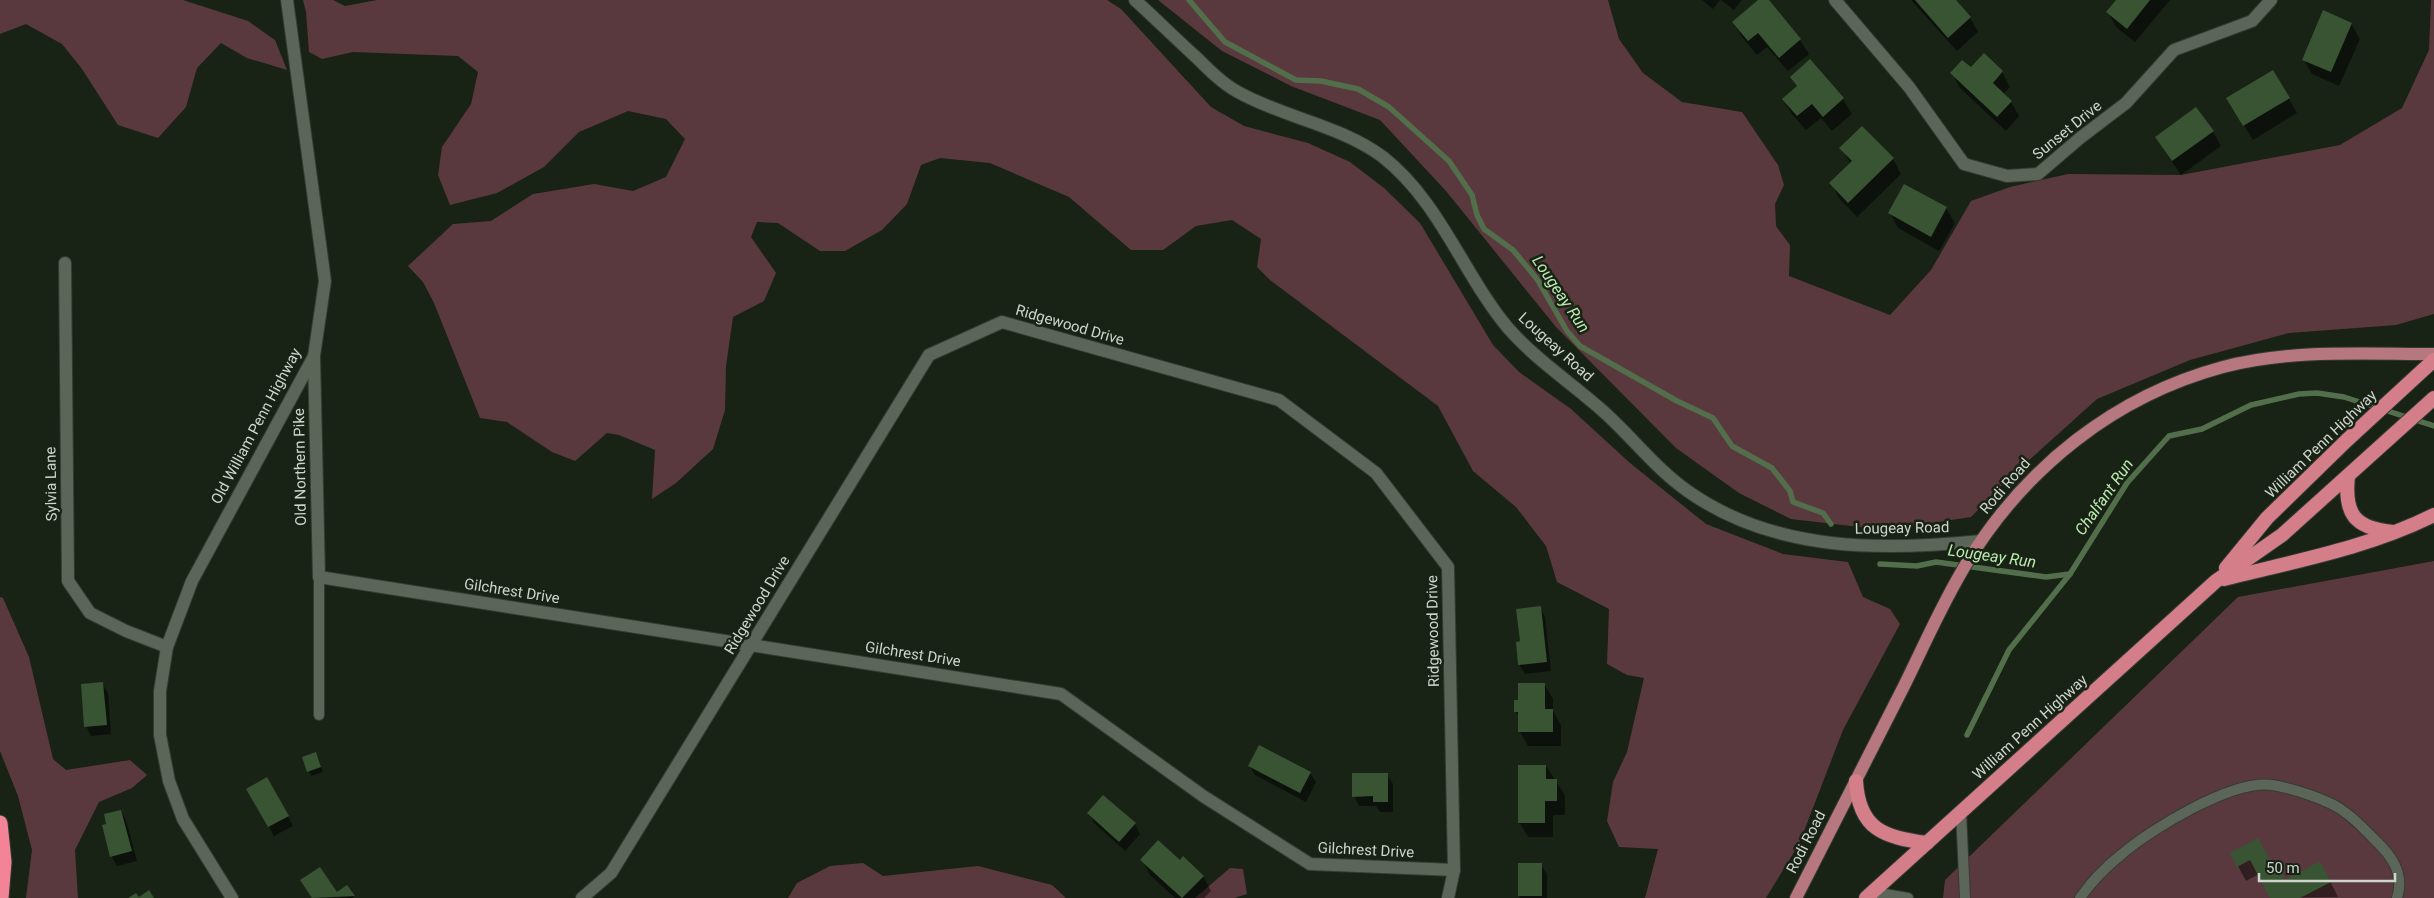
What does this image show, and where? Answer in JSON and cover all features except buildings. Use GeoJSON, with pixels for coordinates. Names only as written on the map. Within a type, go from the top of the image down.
{"type":"FeatureCollection","features":[{"type":"Feature","properties":{"kind":"highway","name":"William Penn Highway"},"geometry":{"type":"LineString","coordinates":[[2216,581],[2267,518],[2347,440],[2434,360]]}},
{"type":"Feature","properties":{"kind":"highway","name":"William Penn Highway"},"geometry":{"type":"LineString","coordinates":[[1869,895],[2216,581],[2282,535],[2434,398]]}},
{"type":"Feature","properties":{"kind":"highway"},"geometry":{"type":"LineString","coordinates":[[2348,476],[2346,501],[2358,522],[2373,528],[2396,532]]}},
{"type":"Feature","properties":{"kind":"highway"},"geometry":{"type":"LineString","coordinates":[[2216,581],[2358,546],[2434,515]]}},
{"type":"Feature","properties":{"kind":"highway"},"geometry":{"type":"LineString","coordinates":[[1856,781],[1860,806],[1872,825],[1892,836],[1927,842]]}},
{"type":"Feature","properties":{"kind":"highway"},"geometry":{"type":"LineString","coordinates":[[0,823],[4,862],[1,898]]}},
{"type":"Feature","properties":{"kind":"main road","name":"Rodi Road"},"geometry":{"type":"LineString","coordinates":[[1796,898],[1965,566],[2013,498],[2050,461],[2101,422],[2142,398],[2168,386],[2224,367],[2290,356],[2434,354]]}},
{"type":"Feature","properties":{"kind":"street","name":"Old William Penn Highway"},"geometry":{"type":"LineString","coordinates":[[232,898],[183,819],[169,781],[160,735],[160,691],[167,647],[192,581],[314,356],[325,281],[288,0]]}},
{"type":"Feature","properties":{"kind":"street","name":"Lougeay Road"},"geometry":{"type":"LineString","coordinates":[[1135,0],[1209,69],[1236,91],[1283,112],[1351,137],[1383,157],[1408,181],[1434,214],[1509,329],[1548,366],[1622,428],[1674,481],[1696,497],[1752,525],[1819,543],[1894,547],[1981,541]]}},
{"type":"Feature","properties":{"kind":"street","name":"Sunset Drive"},"geometry":{"type":"LineString","coordinates":[[1835,0],[1909,87],[1964,164],[2007,176],[2038,174],[2080,138],[2126,104],[2174,50],[2252,21],[2271,0]]}},
{"type":"Feature","properties":{"kind":"street","name":"Sylvia Lane"},"geometry":{"type":"LineString","coordinates":[[66,263],[68,581],[90,613],[126,631],[167,647]]}},
{"type":"Feature","properties":{"kind":"street","name":"Ridgewood Drive"},"geometry":{"type":"LineString","coordinates":[[582,898],[611,873],[929,355],[1002,322],[1279,400],[1376,473],[1448,568],[1454,870],[1448,898]]}},
{"type":"Feature","properties":{"kind":"street","name":"Old Northern Pike"},"geometry":{"type":"LineString","coordinates":[[314,356],[319,577]]}},
{"type":"Feature","properties":{"kind":"street","name":"Gilchrest Drive"},"geometry":{"type":"LineString","coordinates":[[319,577],[1062,694],[1203,796],[1310,864],[1454,870]]}},
{"type":"Feature","properties":{"kind":"lane"},"geometry":{"type":"LineString","coordinates":[[319,577],[319,714]]}},
{"type":"Feature","properties":{"kind":"lane"},"geometry":{"type":"LineString","coordinates":[[2080,898],[2122,853],[2158,828],[2203,803],[2243,788],[2271,785],[2322,800],[2345,811],[2382,846],[2395,862],[2400,878],[2397,898]]}},
{"type":"Feature","properties":{"kind":"lane"},"geometry":{"type":"LineString","coordinates":[[1961,812],[1965,898]]}},
{"type":"Feature","properties":{"kind":"lane"},"geometry":{"type":"LineString","coordinates":[[1869,895],[1908,898]]}},
{"type":"Feature","properties":{"kind":"shaded area"},"geometry":{"type":"Polygon","coordinates":[[[0,0],[183,0],[248,21],[275,40],[287,70],[247,58],[221,43],[197,68],[186,107],[158,138],[118,125],[82,69],[62,44],[26,24],[0,34],[0,0]]]}},
{"type":"Feature","properties":{"kind":"shaded area"},"geometry":{"type":"Polygon","coordinates":[[[303,0],[333,0],[345,6],[377,0],[1107,0],[1121,9],[1211,107],[1244,126],[1308,143],[1350,162],[1384,188],[1420,223],[1493,345],[1519,372],[1571,409],[1630,463],[1706,524],[1783,554],[1848,562],[1863,597],[1890,609],[1900,624],[1843,730],[1799,844],[1766,898],[1645,898],[1658,849],[1619,847],[1607,821],[1613,782],[1627,752],[1644,678],[1627,675],[1607,664],[1609,609],[1557,582],[1546,546],[1516,507],[1473,471],[1438,406],[1270,280],[1257,267],[1261,239],[1232,220],[1196,226],[1163,250],[1131,250],[1069,197],[990,163],[940,158],[921,165],[907,204],[882,230],[845,251],[820,251],[778,223],[757,222],[751,237],[776,273],[764,301],[733,317],[726,366],[725,410],[713,449],[676,483],[652,499],[655,450],[619,435],[607,433],[575,461],[552,452],[507,422],[480,418],[434,303],[423,282],[408,266],[453,224],[491,221],[533,194],[594,184],[633,191],[666,177],[685,139],[666,119],[628,111],[579,132],[544,167],[497,193],[450,205],[438,175],[442,147],[471,104],[478,72],[458,56],[353,52],[322,59],[309,52],[306,12],[303,0]]]}},
{"type":"Feature","properties":{"kind":"shaded area"},"geometry":{"type":"Polygon","coordinates":[[[1158,0],[1608,0],[1619,39],[1643,73],[1682,102],[1742,112],[1778,165],[1784,185],[1775,204],[1776,226],[1790,245],[1789,276],[1890,315],[1931,270],[1971,201],[2010,187],[2068,174],[2181,175],[2340,145],[2402,108],[2429,50],[2431,0],[2434,0],[2434,314],[2396,325],[2289,333],[2190,360],[2097,399],[2008,479],[1971,517],[1885,530],[1791,519],[1739,493],[1676,448],[1556,327],[1446,191],[1380,120],[1291,86],[1222,51],[1158,0]]]}},
{"type":"Feature","properties":{"kind":"shaded area"},"geometry":{"type":"Polygon","coordinates":[[[2434,561],[2434,898],[1943,898],[1945,880],[2238,597],[2434,561]]]}},
{"type":"Feature","properties":{"kind":"shaded area"},"geometry":{"type":"Polygon","coordinates":[[[0,597],[3,598],[29,657],[53,759],[66,770],[130,760],[147,775],[132,788],[99,802],[75,850],[78,898],[26,898],[32,850],[18,796],[0,751],[0,597]]]}},
{"type":"Feature","properties":{"kind":"shaded area"},"geometry":{"type":"Polygon","coordinates":[[[863,863],[883,876],[978,866],[1052,885],[1066,898],[788,898],[797,883],[830,866],[863,863]]]}},
{"type":"Feature","properties":{"kind":"shaded area"},"geometry":{"type":"Polygon","coordinates":[[[1230,868],[1243,869],[1247,894],[1234,898],[1195,898],[1230,868]]]}},
{"type":"Feature","properties":{"kind":"waterway","name":"Lougeay Run"},"geometry":{"type":"LineString","coordinates":[[1189,0],[1225,42],[1296,80],[1321,81],[1358,89],[1389,107],[1449,161],[1472,195],[1477,215],[1484,229],[1513,250],[1537,279],[1567,331],[1580,346],[1677,401],[1713,418],[1732,446],[1772,468],[1790,491],[1793,502],[1823,513],[1831,524]]}},
{"type":"Feature","properties":{"kind":"waterway","name":"Chalfant Run"},"geometry":{"type":"LineString","coordinates":[[1967,735],[2009,650],[2070,574],[2127,483],[2169,436],[2202,429],[2251,405],[2299,394],[2317,393],[2344,397],[2434,426]]}},
{"type":"Feature","properties":{"kind":"waterway","name":"Lougeay Run"},"geometry":{"type":"LineString","coordinates":[[1880,564],[1917,566],[1936,562],[2046,577],[2070,574]]}}]}
